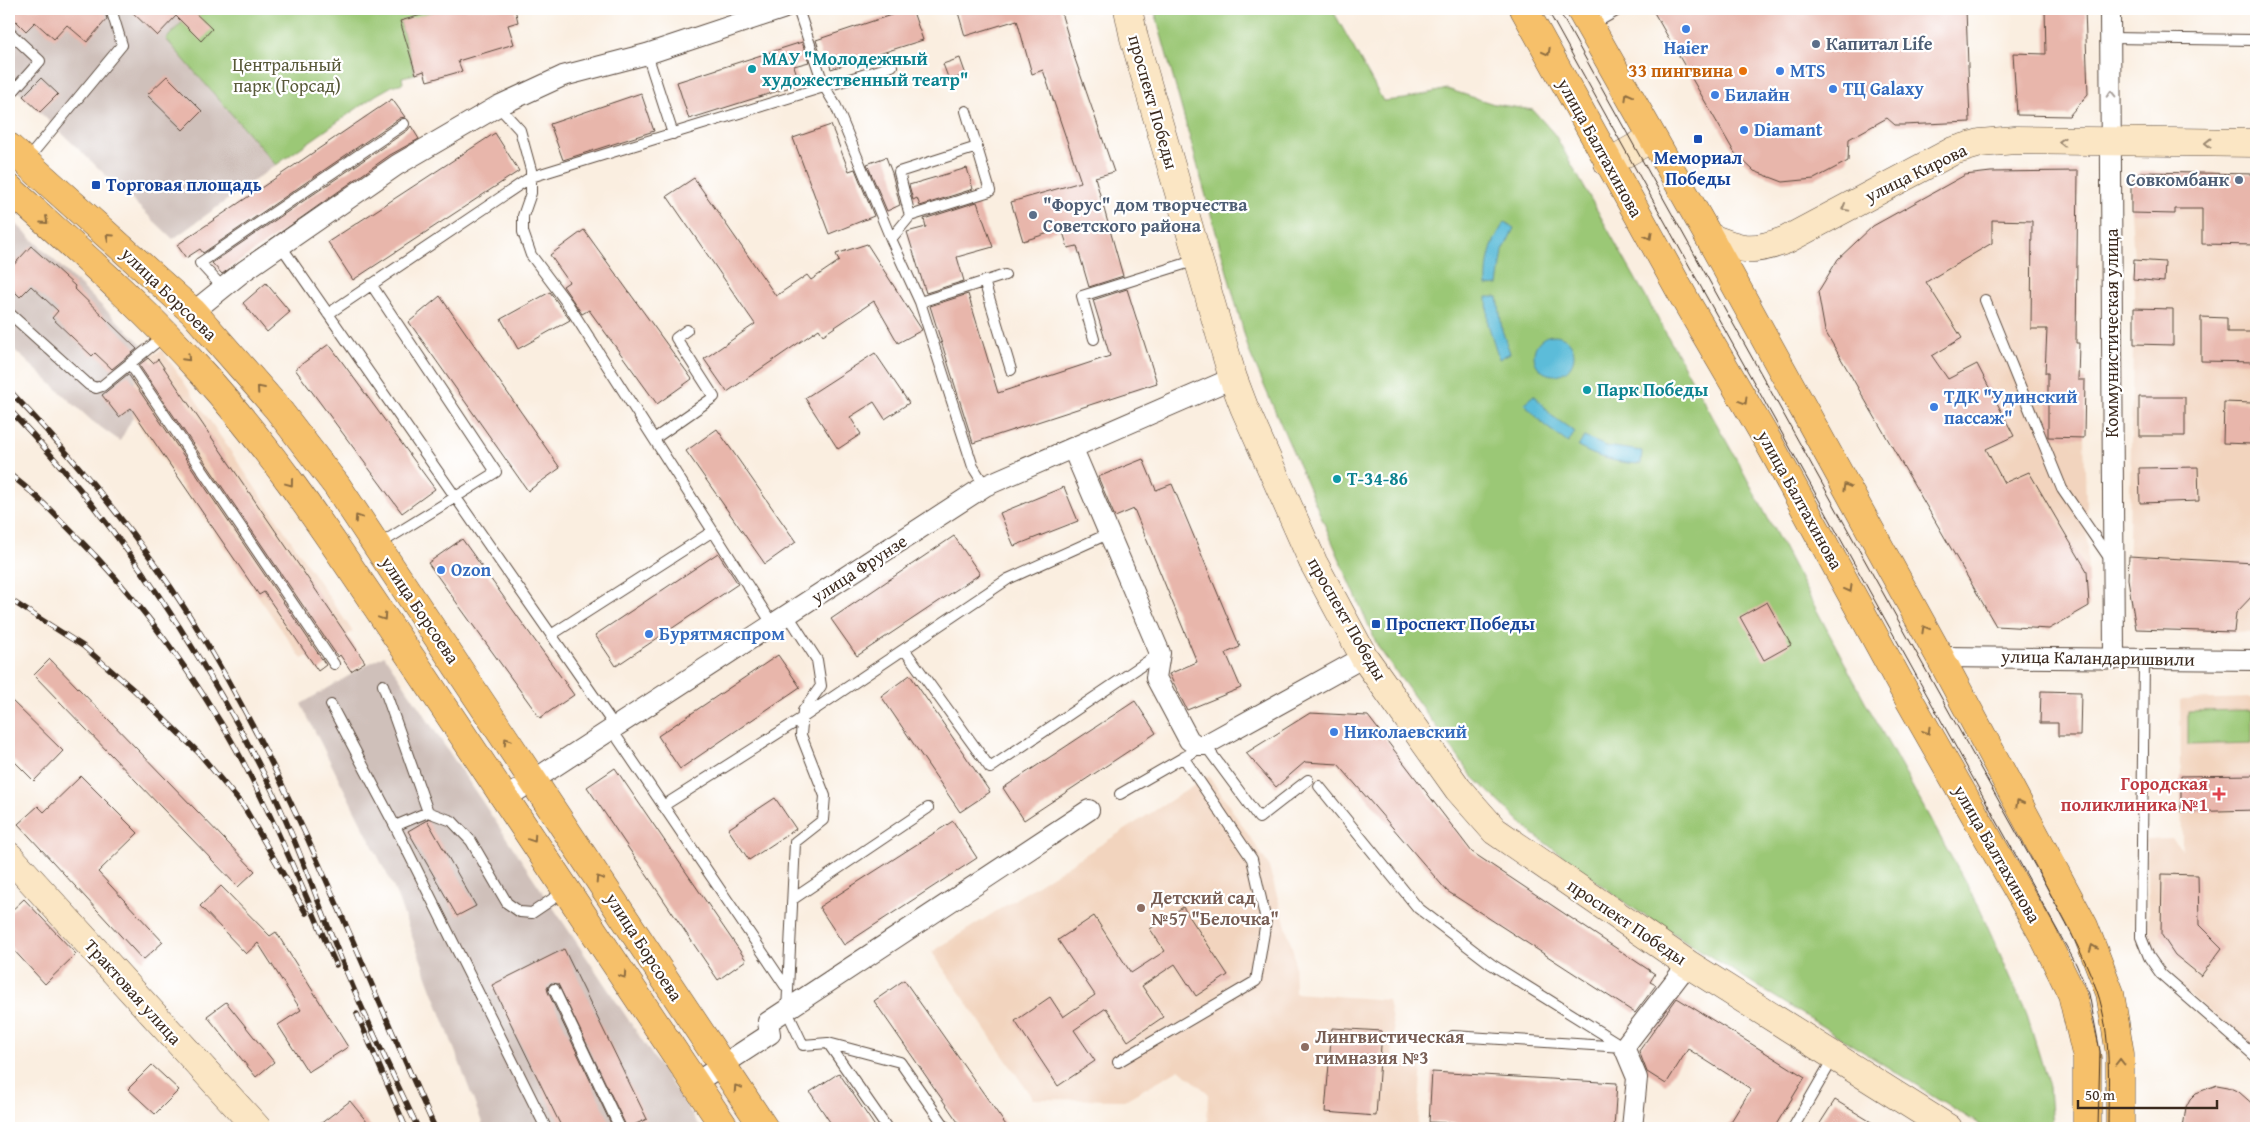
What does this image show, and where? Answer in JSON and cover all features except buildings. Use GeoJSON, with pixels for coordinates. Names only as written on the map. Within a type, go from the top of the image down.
{"type":"FeatureCollection","features":[{"type":"Feature","properties":{"kind":"main road","name":"улица Балтахинова"},"geometry":{"type":"LineString","coordinates":[[1524,9],[1608,164],[1769,443],[1906,694],[2042,933],[2072,994],[2086,1058],[2086,1128]]}},
{"type":"Feature","properties":{"kind":"main road"},"geometry":{"type":"LineString","coordinates":[[1585,17],[1709,237],[1940,657],[2084,926],[2110,993],[2120,1054],[2120,1128]]}},
{"type":"Feature","properties":{"kind":"main road","name":"улица Борсоева"},"geometry":{"type":"LineString","coordinates":[[17,155],[193,312],[277,408],[337,486],[764,1128]]}},
{"type":"Feature","properties":{"kind":"main road","name":"улица Борсоева"},"geometry":{"type":"LineString","coordinates":[[9,188],[98,269],[165,335],[202,373],[246,424],[300,495],[506,798],[725,1128]]}},
{"type":"Feature","properties":{"kind":"street"},"geometry":{"type":"LineString","coordinates":[[193,312],[281,246],[397,166],[498,106],[563,76],[647,54],[782,9]]}},
{"type":"Feature","properties":{"kind":"street","name":"проспект Победы"},"geometry":{"type":"LineString","coordinates":[[1128,9],[1134,38],[1232,378],[1313,562],[1364,657],[1458,789],[1495,830],[1688,964],[1948,1128]]}},
{"type":"Feature","properties":{"kind":"street","name":"Коммунистическая улица"},"geometry":{"type":"LineString","coordinates":[[2110,9],[2114,657]]}},
{"type":"Feature","properties":{"kind":"street"},"geometry":{"type":"LineString","coordinates":[[1608,164],[1652,138]]}},
{"type":"Feature","properties":{"kind":"street","name":"улица Кирова"},"geometry":{"type":"LineString","coordinates":[[1709,237],[1741,249],[1765,248],[1779,243],[1953,151],[1980,142],[2016,140],[2256,144]]}},
{"type":"Feature","properties":{"kind":"street","name":"улица Фрунзе"},"geometry":{"type":"LineString","coordinates":[[506,798],[985,486],[1232,378]]}},
{"type":"Feature","properties":{"kind":"street"},"geometry":{"type":"LineString","coordinates":[[1073,449],[1160,653],[1156,678],[1189,740],[1196,745],[1205,745],[1364,657]]}},
{"type":"Feature","properties":{"kind":"street","name":"улица Каландаришвили"},"geometry":{"type":"LineString","coordinates":[[1940,657],[2114,657],[2256,660]]}},
{"type":"Feature","properties":{"kind":"street"},"geometry":{"type":"LineString","coordinates":[[695,1083],[770,1034],[768,1022],[1089,810]]}},
{"type":"Feature","properties":{"kind":"street","name":"Трактовая улица"},"geometry":{"type":"LineString","coordinates":[[9,856],[257,1128]]}},
{"type":"Feature","properties":{"kind":"street"},"geometry":{"type":"LineString","coordinates":[[1632,1128],[1637,1078],[1624,1047],[1688,964]]}},
{"type":"Feature","properties":{"kind":"lane"},"geometry":{"type":"LineString","coordinates":[[17,155],[122,46],[111,9]]}},
{"type":"Feature","properties":{"kind":"lane"},"geometry":{"type":"LineString","coordinates":[[798,9],[824,86],[836,106],[891,239],[920,302],[973,467],[985,486]]}},
{"type":"Feature","properties":{"kind":"lane"},"geometry":{"type":"LineString","coordinates":[[1585,17],[1620,9]]}},
{"type":"Feature","properties":{"kind":"lane"},"geometry":{"type":"LineString","coordinates":[[9,32],[40,61],[9,96]]}},
{"type":"Feature","properties":{"kind":"lane"},"geometry":{"type":"LineString","coordinates":[[2110,38],[2256,40]]}},
{"type":"Feature","properties":{"kind":"lane"},"geometry":{"type":"LineString","coordinates":[[647,54],[673,134]]}},
{"type":"Feature","properties":{"kind":"lane"},"geometry":{"type":"LineString","coordinates":[[328,314],[531,178],[892,66]]}},
{"type":"Feature","properties":{"kind":"lane"},"geometry":{"type":"LineString","coordinates":[[498,106],[520,130],[531,178],[531,194],[523,216],[523,232],[531,255],[567,303],[713,532],[780,620],[817,660],[821,686],[803,711],[801,735],[825,796],[823,820],[796,842],[787,1011],[803,1045],[828,1042],[900,1062],[946,1128]]}},
{"type":"Feature","properties":{"kind":"lane"},"geometry":{"type":"LineString","coordinates":[[891,239],[910,216],[990,191],[966,111]]}},
{"type":"Feature","properties":{"kind":"lane"},"geometry":{"type":"LineString","coordinates":[[223,288],[200,263],[404,124]]}},
{"type":"Feature","properties":{"kind":"lane"},"geometry":{"type":"LineString","coordinates":[[910,216],[899,172],[977,147]]}},
{"type":"Feature","properties":{"kind":"lane"},"geometry":{"type":"LineString","coordinates":[[281,246],[551,635],[788,990]]}},
{"type":"Feature","properties":{"kind":"lane"},"geometry":{"type":"LineString","coordinates":[[1094,339],[1082,296],[1198,259]]}},
{"type":"Feature","properties":{"kind":"lane"},"geometry":{"type":"LineString","coordinates":[[920,302],[1005,275]]}},
{"type":"Feature","properties":{"kind":"lane"},"geometry":{"type":"LineString","coordinates":[[984,282],[1011,370]]}},
{"type":"Feature","properties":{"kind":"lane"},"geometry":{"type":"LineString","coordinates":[[371,284],[496,472],[377,546]]}},
{"type":"Feature","properties":{"kind":"lane"},"geometry":{"type":"LineString","coordinates":[[1985,300],[2062,489],[2112,562]]}},
{"type":"Feature","properties":{"kind":"lane"},"geometry":{"type":"LineString","coordinates":[[9,312],[89,386],[96,388],[102,386],[165,335]]}},
{"type":"Feature","properties":{"kind":"lane"},"geometry":{"type":"LineString","coordinates":[[654,438],[714,397],[676,338],[687,330]]}},
{"type":"Feature","properties":{"kind":"lane"},"geometry":{"type":"LineString","coordinates":[[130,364],[334,664]]}},
{"type":"Feature","properties":{"kind":"lane"},"geometry":{"type":"LineString","coordinates":[[551,635],[713,532]]}},
{"type":"Feature","properties":{"kind":"lane"},"geometry":{"type":"LineString","coordinates":[[664,806],[802,718],[1008,579],[1110,534]]}},
{"type":"Feature","properties":{"kind":"lane"},"geometry":{"type":"LineString","coordinates":[[904,649],[990,768],[1160,653]]}},
{"type":"Feature","properties":{"kind":"lane"},"geometry":{"type":"LineString","coordinates":[[2144,659],[2141,937],[2149,957],[2161,974],[2256,1057]]}},
{"type":"Feature","properties":{"kind":"lane"},"geometry":{"type":"LineString","coordinates":[[383,685],[428,812]]}},
{"type":"Feature","properties":{"kind":"lane"},"geometry":{"type":"LineString","coordinates":[[331,705],[395,826],[546,1128]]}},
{"type":"Feature","properties":{"kind":"lane"},"geometry":{"type":"LineString","coordinates":[[1120,794],[1205,745],[1259,818],[1308,780]]}},
{"type":"Feature","properties":{"kind":"lane"},"geometry":{"type":"LineString","coordinates":[[1118,1062],[1256,981],[1266,921],[1252,859],[1183,757]]}},
{"type":"Feature","properties":{"kind":"lane"},"geometry":{"type":"LineString","coordinates":[[1319,786],[1418,908],[1491,964],[1624,1047]]}},
{"type":"Feature","properties":{"kind":"lane"},"geometry":{"type":"LineString","coordinates":[[793,899],[928,808]]}},
{"type":"Feature","properties":{"kind":"lane"},"geometry":{"type":"LineString","coordinates":[[395,826],[428,812],[452,821],[471,841],[507,902],[520,912],[532,913],[567,890]]}},
{"type":"Feature","properties":{"kind":"lane"},"geometry":{"type":"LineString","coordinates":[[554,989],[620,1128]]}},
{"type":"Feature","properties":{"kind":"lane"},"geometry":{"type":"LineString","coordinates":[[1453,1036],[1624,1047]]}},
{"type":"Feature","properties":{"kind":"lane"},"geometry":{"type":"LineString","coordinates":[[828,1042],[887,1128]]}},
{"type":"Feature","properties":{"kind":"lane"},"geometry":{"type":"LineString","coordinates":[[1793,1128],[1834,1056]]}},
{"type":"Feature","properties":{"kind":"shaded area"},"geometry":{"type":"Polygon","coordinates":[[[9,9],[195,9],[166,39],[276,165],[173,239],[10,84],[9,9]]]}},
{"type":"Feature","properties":{"kind":"shaded area"},"geometry":{"type":"Polygon","coordinates":[[[2078,171],[2076,329],[2079,343],[2078,373],[2085,380],[2084,438],[2089,606],[2049,629],[1996,626],[1825,331],[1838,259],[1991,172],[2078,171]]]}},
{"type":"Feature","properties":{"kind":"shaded area"},"geometry":{"type":"Polygon","coordinates":[[[2140,172],[2256,174],[2256,632],[2136,629],[2128,579],[2134,308],[2134,260],[2131,213],[2140,172]]]}},
{"type":"Feature","properties":{"kind":"shaded area"},"geometry":{"type":"Polygon","coordinates":[[[9,217],[153,355],[136,364],[133,417],[120,441],[92,421],[9,345],[9,217]]]}},
{"type":"Feature","properties":{"kind":"shaded area"},"geometry":{"type":"Polygon","coordinates":[[[162,350],[353,632],[302,659],[133,417],[136,364],[162,350]]]}},
{"type":"Feature","properties":{"kind":"shaded area"},"geometry":{"type":"Polygon","coordinates":[[[384,655],[701,1128],[484,1128],[393,886],[301,704],[384,655]]]}},
{"type":"Feature","properties":{"kind":"shaded area"},"geometry":{"type":"Polygon","coordinates":[[[2256,698],[2256,1048],[2162,973],[2149,941],[2146,840],[2171,839],[2182,849],[2180,700],[2256,698]]]}},
{"type":"Feature","properties":{"kind":"shaded area","name":"Детский сад №57 \"Белочка\""},"geometry":{"type":"Polygon","coordinates":[[[1209,776],[1268,864],[1294,954],[1295,993],[1388,1000],[1394,1031],[1392,1063],[1422,1065],[1417,1128],[1207,1128],[1208,1093],[1179,1069],[1125,1100],[1033,1099],[932,952],[1209,776]]]}},
{"type":"Feature","properties":{"kind":"green space","name":"Центральный парк (Горсад)"},"geometry":{"type":"Polygon","coordinates":[[[195,9],[443,9],[400,22],[415,74],[402,77],[403,83],[392,86],[376,95],[276,165],[166,39],[195,9]]]}},
{"type":"Feature","properties":{"kind":"green space"},"geometry":{"type":"Polygon","coordinates":[[[1154,9],[1332,9],[1383,101],[1405,99],[1447,89],[1494,104],[1533,110],[1555,135],[1738,462],[1866,703],[1979,907],[2026,1012],[2049,1087],[2052,1128],[1985,1128],[1628,905],[1532,833],[1472,776],[1378,647],[1249,351],[1154,9]]]}},
{"type":"Feature","properties":{"kind":"green space"},"geometry":{"type":"Polygon","coordinates":[[[2252,710],[2252,743],[2188,745],[2188,711],[2252,710]]]}},
{"type":"Feature","properties":{"kind":"water"},"geometry":{"type":"Polygon","coordinates":[[[1505,222],[1514,228],[1503,251],[1498,285],[1487,286],[1490,252],[1505,222]]]}},
{"type":"Feature","properties":{"kind":"water"},"geometry":{"type":"Polygon","coordinates":[[[1487,297],[1498,297],[1502,330],[1510,353],[1499,359],[1488,324],[1487,297]]]}},
{"type":"Feature","properties":{"kind":"water"},"geometry":{"type":"Polygon","coordinates":[[[1558,335],[1565,338],[1571,344],[1574,355],[1573,363],[1565,372],[1558,375],[1550,375],[1543,372],[1535,363],[1534,351],[1537,344],[1546,336],[1558,335]]]}},
{"type":"Feature","properties":{"kind":"water"},"geometry":{"type":"Polygon","coordinates":[[[1534,395],[1552,416],[1575,432],[1568,443],[1544,425],[1524,403],[1534,395]]]}},
{"type":"Feature","properties":{"kind":"water"},"geometry":{"type":"Polygon","coordinates":[[[1584,437],[1606,446],[1642,451],[1641,464],[1608,459],[1586,451],[1578,447],[1584,437]]]}},
{"type":"Feature","properties":{"kind":"tram line"},"geometry":{"type":"LineString","coordinates":[[1547,9],[2076,964],[2089,994],[2100,1051],[2098,1128]]}},
{"type":"Feature","properties":{"kind":"tram line"},"geometry":{"type":"LineString","coordinates":[[1558,9],[2080,950],[2097,991],[2105,1025],[2108,1059],[2108,1128]]}},
{"type":"Feature","properties":{"kind":"railway"},"geometry":{"type":"LineString","coordinates":[[9,390],[82,470],[127,526],[189,615],[226,676],[291,803],[321,867],[435,1128]]}},
{"type":"Feature","properties":{"kind":"railway"},"geometry":{"type":"LineString","coordinates":[[9,409],[48,451],[120,541],[185,636],[215,685],[281,810],[358,999],[418,1128]]}},
{"type":"Feature","properties":{"kind":"railway"},"geometry":{"type":"LineString","coordinates":[[9,474],[45,505],[118,581],[155,626],[206,699],[253,781],[336,965]]}},
{"type":"Feature","properties":{"kind":"railway"},"geometry":{"type":"LineString","coordinates":[[9,599],[83,646],[135,691],[198,752],[244,807],[306,913]]}},
{"type":"Feature","properties":{"kind":"railway"},"geometry":{"type":"LineString","coordinates":[[357,1014],[406,1128]]}},
{"type":"Feature","properties":{"kind":"place","name":"Haier"},"geometry":{"type":"Point","coordinates":[1686,29]}},
{"type":"Feature","properties":{"kind":"place","name":"Капитал Life"},"geometry":{"type":"Point","coordinates":[1816,44]}},
{"type":"Feature","properties":{"kind":"place","name":"МАУ \"Молодежный художественный театр\""},"geometry":{"type":"Point","coordinates":[752,69]}},
{"type":"Feature","properties":{"kind":"place","name":"33 пингвина"},"geometry":{"type":"Point","coordinates":[1743,71]}},
{"type":"Feature","properties":{"kind":"place","name":"MTS"},"geometry":{"type":"Point","coordinates":[1780,71]}},
{"type":"Feature","properties":{"kind":"place","name":"ТЦ Galaxy"},"geometry":{"type":"Point","coordinates":[1833,89]}},
{"type":"Feature","properties":{"kind":"place","name":"Билайн"},"geometry":{"type":"Point","coordinates":[1715,95]}},
{"type":"Feature","properties":{"kind":"place","name":"Diamant"},"geometry":{"type":"Point","coordinates":[1744,130]}},
{"type":"Feature","properties":{"kind":"place","name":"Мемориал Победы"},"geometry":{"type":"Point","coordinates":[1698,139]}},
{"type":"Feature","properties":{"kind":"place","name":"Совкомбанк"},"geometry":{"type":"Point","coordinates":[2239,180]}},
{"type":"Feature","properties":{"kind":"place","name":"Торговая площадь"},"geometry":{"type":"Point","coordinates":[96,185]}},
{"type":"Feature","properties":{"kind":"place","name":"\"Форус\" дом творчества Советского района"},"geometry":{"type":"Point","coordinates":[1033,215]}},
{"type":"Feature","properties":{"kind":"place","name":"Парк Победы"},"geometry":{"type":"Point","coordinates":[1587,390]}},
{"type":"Feature","properties":{"kind":"place","name":"ТДК \"Удинский пассаж\""},"geometry":{"type":"Point","coordinates":[1934,407]}},
{"type":"Feature","properties":{"kind":"place","name":"T-34-86"},"geometry":{"type":"Point","coordinates":[1337,479]}},
{"type":"Feature","properties":{"kind":"place","name":"Ozon"},"geometry":{"type":"Point","coordinates":[441,570]}},
{"type":"Feature","properties":{"kind":"place","name":"Проспект Победы"},"geometry":{"type":"Point","coordinates":[1376,624]}},
{"type":"Feature","properties":{"kind":"place","name":"Бурятмяспром"},"geometry":{"type":"Point","coordinates":[649,634]}},
{"type":"Feature","properties":{"kind":"place","name":"Николаевский"},"geometry":{"type":"Point","coordinates":[1334,732]}},
{"type":"Feature","properties":{"kind":"place","name":"Городская поликлиника №1"},"geometry":{"type":"Point","coordinates":[2219,794]}},
{"type":"Feature","properties":{"kind":"place","name":"Детский сад №57 \"Белочка\""},"geometry":{"type":"Point","coordinates":[1141,908]}},
{"type":"Feature","properties":{"kind":"place","name":"Лингвистическая гимназия №3"},"geometry":{"type":"Point","coordinates":[1305,1047]}}]}
